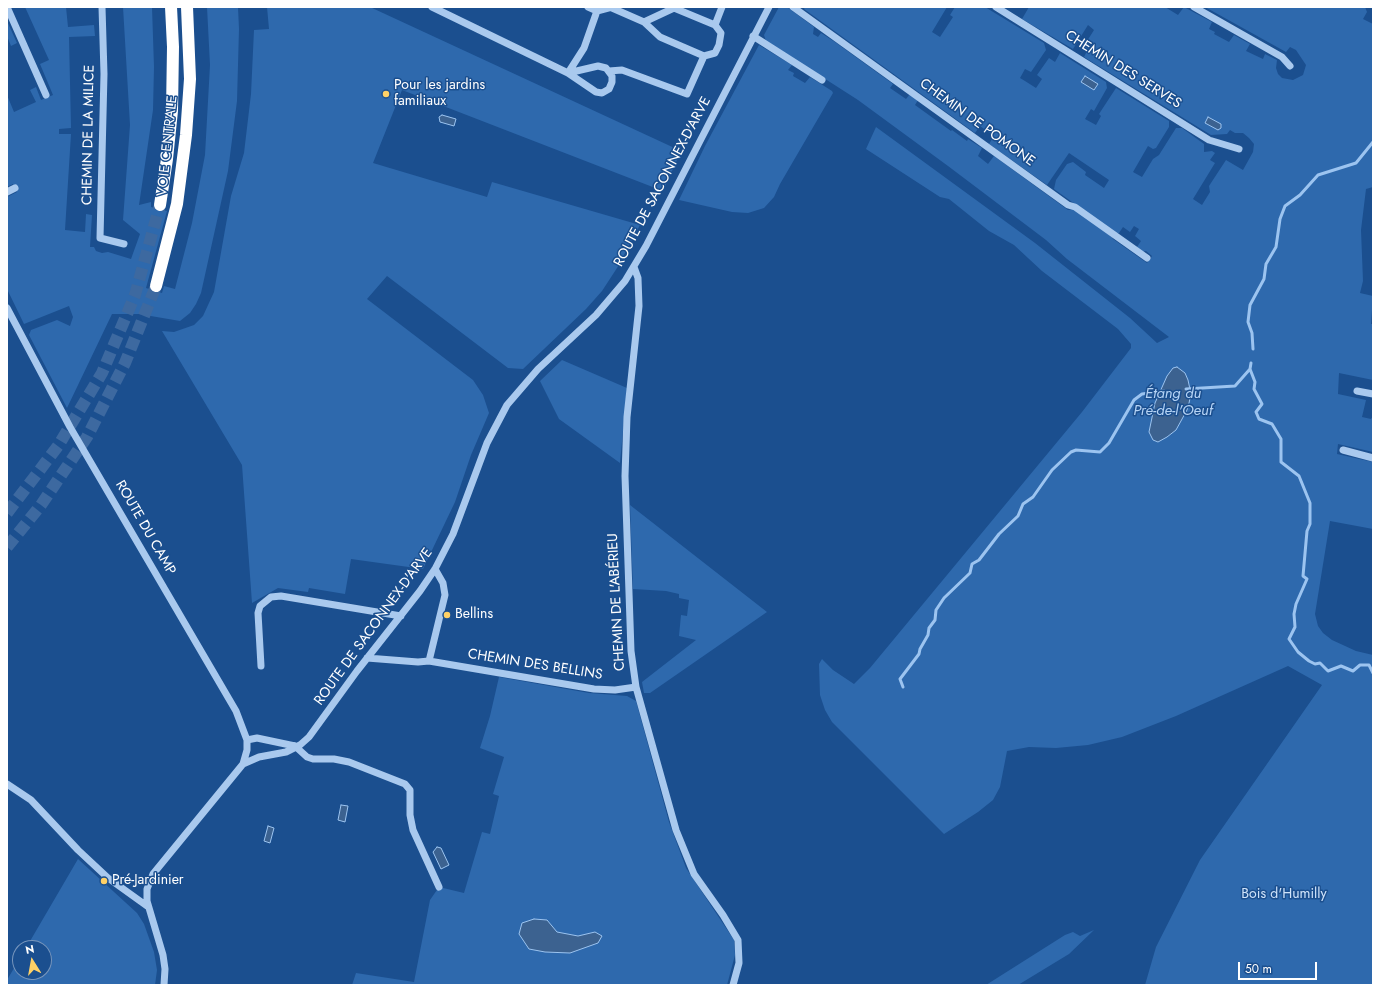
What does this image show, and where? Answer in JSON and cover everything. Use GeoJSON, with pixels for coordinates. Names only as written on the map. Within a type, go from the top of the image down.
{"type":"FeatureCollection","features":[{"type":"Feature","properties":{"kind":"highway"},"geometry":{"type":"LineString","coordinates":[[166,7],[173,47]]}},
{"type":"Feature","properties":{"kind":"highway","name":"VOIE CENTRALE"},"geometry":{"type":"LineString","coordinates":[[160,205],[170,133],[173,47],[171,7]]}},
{"type":"Feature","properties":{"kind":"highway","name":"VOIE CENTRALE"},"geometry":{"type":"LineString","coordinates":[[156,286],[168,243],[182,172],[190,79],[187,7]]}},
{"type":"Feature","properties":{"kind":"highway"},"geometry":{"type":"LineString","coordinates":[[182,172],[191,111],[194,69],[194,7]]}},
{"type":"Feature","properties":{"kind":"street"},"geometry":{"type":"LineString","coordinates":[[7,7],[46,95]]}},
{"type":"Feature","properties":{"kind":"street","name":"CHEMIN DE LA MILICE"},"geometry":{"type":"LineString","coordinates":[[102,7],[104,74],[100,238],[124,244]]}},
{"type":"Feature","properties":{"kind":"street"},"geometry":{"type":"LineString","coordinates":[[432,7],[568,73],[589,89],[602,93],[609,89],[612,82],[609,71],[606,68],[598,66],[568,73]]}},
{"type":"Feature","properties":{"kind":"street"},"geometry":{"type":"LineString","coordinates":[[588,7],[597,11],[612,7],[644,22],[660,37],[704,56],[715,53],[719,45],[721,33],[715,25],[674,8],[644,22]]}},
{"type":"Feature","properties":{"kind":"street"},"geometry":{"type":"LineString","coordinates":[[715,25],[722,7]]}},
{"type":"Feature","properties":{"kind":"street","name":"ROUTE DE SACONNEX-D'ARVE"},"geometry":{"type":"LineString","coordinates":[[243,764],[255,759],[286,752],[295,746],[300,745],[309,737],[435,569],[460,518],[487,443],[507,405],[538,369],[596,315],[616,292],[634,267],[769,7]]}},
{"type":"Feature","properties":{"kind":"street","name":"CHEMIN DE POMONE"},"geometry":{"type":"LineString","coordinates":[[793,7],[1068,205],[1075,207],[1147,258]]}},
{"type":"Feature","properties":{"kind":"street","name":"CHEMIN DES SERVES"},"geometry":{"type":"LineString","coordinates":[[996,7],[1209,140],[1239,150]]}},
{"type":"Feature","properties":{"kind":"street"},"geometry":{"type":"LineString","coordinates":[[1194,7],[1282,56],[1290,66]]}},
{"type":"Feature","properties":{"kind":"street"},"geometry":{"type":"LineString","coordinates":[[568,73],[584,48],[597,11]]}},
{"type":"Feature","properties":{"kind":"street"},"geometry":{"type":"LineString","coordinates":[[753,36],[822,80]]}},
{"type":"Feature","properties":{"kind":"street"},"geometry":{"type":"LineString","coordinates":[[609,71],[622,70],[687,94],[704,56]]}},
{"type":"Feature","properties":{"kind":"street"},"geometry":{"type":"LineString","coordinates":[[7,192],[15,188]]}},
{"type":"Feature","properties":{"kind":"street","name":"CHEMIN DE L'ABÉRIEU"},"geometry":{"type":"LineString","coordinates":[[634,267],[638,278],[639,306],[627,417],[625,505],[631,651],[636,687],[663,788],[687,861],[738,940],[739,963],[733,985]]}},
{"type":"Feature","properties":{"kind":"street","name":"ROUTE DU CAMP"},"geometry":{"type":"LineString","coordinates":[[7,308],[70,427],[228,697],[247,740]]}},
{"type":"Feature","properties":{"kind":"street"},"geometry":{"type":"LineString","coordinates":[[1357,391],[1373,394]]}},
{"type":"Feature","properties":{"kind":"street"},"geometry":{"type":"LineString","coordinates":[[1343,450],[1373,458]]}},
{"type":"Feature","properties":{"kind":"street"},"geometry":{"type":"LineString","coordinates":[[429,661],[445,595],[443,583],[435,569]]}},
{"type":"Feature","properties":{"kind":"street"},"geometry":{"type":"LineString","coordinates":[[261,666],[258,613],[260,606],[271,597],[281,596],[401,616]]}},
{"type":"Feature","properties":{"kind":"street","name":"CHEMIN DES BELLINS"},"geometry":{"type":"LineString","coordinates":[[367,658],[418,662],[429,661],[594,689],[615,690],[636,687]]}},
{"type":"Feature","properties":{"kind":"street"},"geometry":{"type":"LineString","coordinates":[[164,985],[165,969],[163,955],[147,906],[148,884],[158,866],[243,764],[247,750],[247,740],[257,738],[295,746],[307,757],[313,759],[334,759],[349,762],[405,784],[410,790],[410,815],[413,830],[439,887]]}},
{"type":"Feature","properties":{"kind":"street"},"geometry":{"type":"LineString","coordinates":[[7,784],[31,800],[78,850],[108,878],[147,906]]}},
{"type":"Feature","properties":{"kind":"green space"},"geometry":{"type":"Polygon","coordinates":[[[25,7],[66,7],[68,27],[94,25],[95,36],[69,37],[71,128],[59,129],[59,134],[71,134],[65,230],[85,232],[86,214],[92,215],[90,247],[94,247],[96,251],[102,253],[108,252],[131,259],[140,234],[123,220],[130,125],[123,7],[152,7],[154,67],[153,110],[139,205],[151,202],[151,207],[167,211],[146,288],[162,293],[164,286],[175,289],[192,223],[205,155],[210,65],[207,7],[238,7],[239,29],[237,101],[228,171],[201,293],[190,313],[180,321],[139,314],[112,314],[67,408],[29,335],[31,330],[57,320],[70,326],[73,317],[69,306],[24,324],[7,289],[7,197],[17,192],[13,184],[7,187],[7,95],[14,112],[36,102],[30,90],[36,87],[41,100],[53,95],[40,64],[49,60],[25,7]]]}},
{"type":"Feature","properties":{"kind":"green space"},"geometry":{"type":"Polygon","coordinates":[[[267,7],[370,7],[681,151],[663,191],[402,90],[373,163],[487,197],[492,182],[640,225],[617,268],[602,291],[586,309],[523,369],[508,368],[387,276],[367,299],[473,380],[483,395],[489,413],[471,455],[455,502],[423,569],[351,559],[345,594],[309,588],[308,592],[278,588],[252,603],[242,465],[162,331],[174,332],[194,325],[203,316],[214,292],[231,196],[244,153],[251,94],[254,30],[269,29],[267,7]]]}},
{"type":"Feature","properties":{"kind":"green space","name":"Bois d'Humilly"},"geometry":{"type":"Polygon","coordinates":[[[779,7],[787,7],[814,27],[813,34],[818,37],[821,33],[835,42],[893,84],[890,88],[906,99],[910,94],[918,100],[915,105],[951,131],[952,130],[967,141],[968,139],[982,148],[978,156],[988,164],[994,156],[1068,210],[1074,209],[1147,263],[1152,256],[1146,251],[1141,252],[1137,247],[1141,241],[1135,236],[1139,229],[1134,226],[1130,232],[1123,227],[1119,233],[1115,233],[1054,189],[1056,180],[1067,164],[1073,162],[1086,172],[1085,175],[1104,188],[1109,180],[1069,153],[1047,185],[989,144],[994,136],[980,126],[975,133],[804,9],[805,7],[947,7],[932,32],[940,37],[953,17],[950,15],[955,7],[985,7],[1044,43],[1046,50],[1031,72],[1025,69],[1020,78],[1036,88],[1042,79],[1037,75],[1049,58],[1055,62],[1060,53],[1106,82],[1107,88],[1094,111],[1091,109],[1085,119],[1096,125],[1101,116],[1099,114],[1116,88],[1169,121],[1169,127],[1156,148],[1153,149],[1148,146],[1133,172],[1142,177],[1153,159],[1159,155],[1176,128],[1182,128],[1204,144],[1204,152],[1212,151],[1215,153],[1210,160],[1215,163],[1193,199],[1202,205],[1210,192],[1209,186],[1226,160],[1243,170],[1253,152],[1254,144],[1249,138],[1243,133],[1235,133],[1230,130],[1227,134],[1211,135],[1084,57],[1087,51],[1082,49],[1094,30],[1088,25],[1073,49],[1022,19],[1029,7],[1165,7],[1178,15],[1184,7],[1212,22],[1209,29],[1215,32],[1214,34],[1229,42],[1234,35],[1250,44],[1246,51],[1263,59],[1265,54],[1277,60],[1276,68],[1278,74],[1282,78],[1293,80],[1303,75],[1306,65],[1296,50],[1290,47],[1286,52],[1205,7],[1365,7],[1367,12],[1363,19],[1373,24],[1373,187],[1366,189],[1361,230],[1363,281],[1360,293],[1373,296],[1371,324],[1373,324],[1373,380],[1339,373],[1338,394],[1366,400],[1362,417],[1371,419],[1373,416],[1373,452],[1338,444],[1337,454],[1373,462],[1373,529],[1330,521],[1315,614],[1318,626],[1323,633],[1332,640],[1356,651],[1373,655],[1373,985],[1145,985],[1156,947],[1200,860],[1322,685],[1288,666],[1176,716],[1122,737],[1088,745],[1056,748],[1029,747],[1007,751],[1000,787],[993,800],[978,812],[944,834],[832,722],[825,710],[820,695],[819,664],[822,659],[833,670],[854,684],[870,668],[1082,412],[1131,348],[1131,344],[1118,329],[1042,271],[1014,245],[989,231],[949,199],[940,197],[866,149],[876,127],[1035,243],[1130,318],[1157,343],[1169,337],[1067,259],[1046,240],[948,166],[858,100],[766,41],[764,35],[779,7]]]}},
{"type":"Feature","properties":{"kind":"green space"},"geometry":{"type":"Polygon","coordinates":[[[7,21],[17,43],[11,46],[7,36],[7,21]]]}},
{"type":"Feature","properties":{"kind":"green space"},"geometry":{"type":"Polygon","coordinates":[[[759,45],[792,65],[788,70],[794,73],[793,76],[805,83],[810,77],[833,93],[774,197],[764,208],[748,213],[732,212],[679,200],[705,146],[759,45]]]}},
{"type":"Feature","properties":{"kind":"green space"},"geometry":{"type":"Polygon","coordinates":[[[562,360],[627,388],[620,463],[559,419],[540,381],[562,360]]]}},
{"type":"Feature","properties":{"kind":"green space"},"geometry":{"type":"Polygon","coordinates":[[[630,505],[767,612],[650,693],[644,693],[642,682],[696,640],[679,636],[681,615],[687,616],[689,600],[679,598],[679,594],[666,591],[633,589],[630,505]]]}},
{"type":"Feature","properties":{"kind":"green space"},"geometry":{"type":"Polygon","coordinates":[[[499,677],[589,693],[627,696],[636,701],[669,822],[686,868],[734,940],[735,955],[727,985],[352,985],[356,973],[414,982],[430,900],[439,887],[464,893],[482,832],[490,834],[499,796],[493,794],[504,757],[480,748],[490,716],[499,677]],[[557,932],[529,949],[595,932],[578,936],[557,932]]]}},
{"type":"Feature","properties":{"kind":"green space"},"geometry":{"type":"Polygon","coordinates":[[[78,859],[137,913],[144,924],[154,952],[157,970],[155,985],[7,985],[7,980],[12,972],[12,980],[52,980],[52,940],[31,940],[78,859]]]}},
{"type":"Feature","properties":{"kind":"green space"},"geometry":{"type":"Polygon","coordinates":[[[1094,930],[1069,954],[1018,985],[986,985],[1065,935],[1073,932],[1080,936],[1094,930]]]}},
{"type":"Feature","properties":{"kind":"water"},"geometry":{"type":"Polygon","coordinates":[[[1085,76],[1098,84],[1094,90],[1081,82],[1085,76]]]}},
{"type":"Feature","properties":{"kind":"water"},"geometry":{"type":"Polygon","coordinates":[[[442,115],[456,119],[454,126],[440,122],[439,117],[442,115]]]}},
{"type":"Feature","properties":{"kind":"water"},"geometry":{"type":"Polygon","coordinates":[[[1208,117],[1221,124],[1221,128],[1218,130],[1205,123],[1208,117]]]}},
{"type":"Feature","properties":{"kind":"water","name":"Étang du Pré-de-l'Oeuf"},"geometry":{"type":"Polygon","coordinates":[[[1177,367],[1185,373],[1188,380],[1191,394],[1189,403],[1187,410],[1176,430],[1158,442],[1153,440],[1149,432],[1155,403],[1167,376],[1173,368],[1177,367]]]}},
{"type":"Feature","properties":{"kind":"water"},"geometry":{"type":"Polygon","coordinates":[[[341,805],[348,806],[345,822],[338,820],[341,805]]]}},
{"type":"Feature","properties":{"kind":"water"},"geometry":{"type":"Polygon","coordinates":[[[268,826],[274,828],[270,843],[264,841],[268,826]]]}},
{"type":"Feature","properties":{"kind":"water"},"geometry":{"type":"Polygon","coordinates":[[[437,847],[441,848],[449,865],[441,869],[433,852],[437,847]]]}},
{"type":"Feature","properties":{"kind":"water"},"geometry":{"type":"Polygon","coordinates":[[[534,919],[547,920],[557,932],[578,936],[595,932],[602,936],[598,943],[570,953],[545,952],[529,949],[519,934],[522,923],[534,919]]]}},
{"type":"Feature","properties":{"kind":"waterway"},"geometry":{"type":"LineString","coordinates":[[1253,349],[1252,333],[1248,322],[1250,305],[1264,279],[1266,264],[1276,247],[1280,219],[1285,206],[1300,195],[1318,175],[1356,163],[1373,142]]}},
{"type":"Feature","properties":{"kind":"waterway"},"geometry":{"type":"LineString","coordinates":[[1251,363],[1250,369],[1255,382],[1254,389],[1262,404],[1256,412],[1259,419],[1272,424],[1281,439],[1281,462],[1299,476],[1310,503],[1310,524],[1307,531],[1303,576],[1307,579],[1296,604],[1294,614],[1295,627],[1289,639],[1298,652],[1309,661],[1315,664],[1320,663],[1328,671],[1341,666],[1353,671],[1360,665],[1369,665],[1373,673]]}},
{"type":"Feature","properties":{"kind":"waterway"},"geometry":{"type":"LineString","coordinates":[[1186,389],[1235,386],[1250,369]]}},
{"type":"Feature","properties":{"kind":"waterway"},"geometry":{"type":"LineString","coordinates":[[903,687],[900,679],[919,654],[920,649],[928,635],[929,628],[935,620],[936,610],[944,598],[970,573],[972,564],[979,560],[999,534],[1018,516],[1023,504],[1033,497],[1052,470],[1071,452],[1076,450],[1100,452],[1109,443],[1134,400],[1142,394],[1164,391]]}},
{"type":"Feature","properties":{"kind":"tunnel"},"geometry":{"type":"LineString","coordinates":[[7,513],[58,446],[102,373],[135,295],[160,205]]}},
{"type":"Feature","properties":{"kind":"tunnel"},"geometry":{"type":"LineString","coordinates":[[7,547],[41,505],[87,437],[125,363],[156,286]]}},
{"type":"Feature","properties":{"kind":"place","name":"Pour les jardins familiaux"},"geometry":{"type":"Point","coordinates":[386,94]}},
{"type":"Feature","properties":{"kind":"place","name":"Bellins"},"geometry":{"type":"Point","coordinates":[447,615]}},
{"type":"Feature","properties":{"kind":"place","name":"Pré-Jardinier"},"geometry":{"type":"Point","coordinates":[104,881]}}]}
